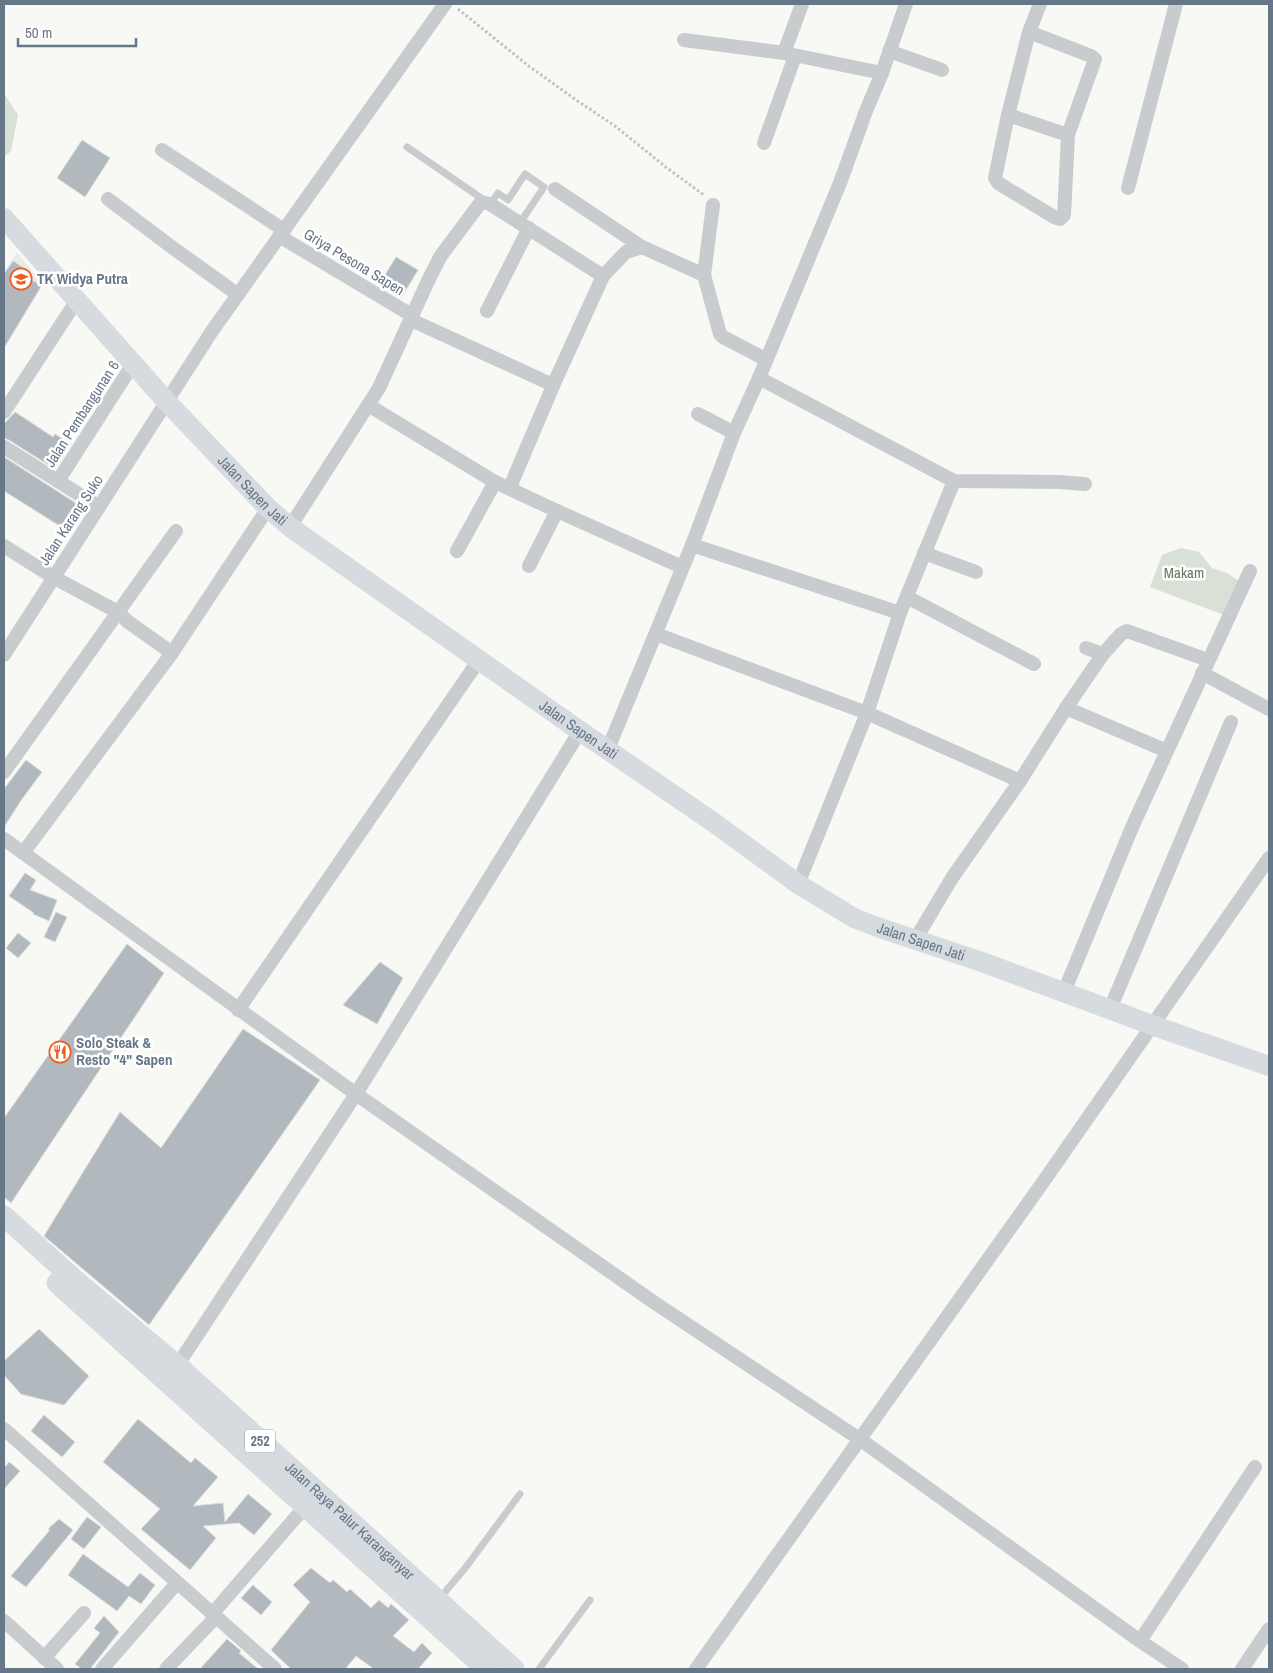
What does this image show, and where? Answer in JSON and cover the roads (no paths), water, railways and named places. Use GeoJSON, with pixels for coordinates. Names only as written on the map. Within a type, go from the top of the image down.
{"type":"FeatureCollection","features":[{"type":"Feature","properties":{"kind":"main road","name":"Jalan Raya Palur Karanganyar"},"geometry":{"type":"LineString","coordinates":[[4,1216],[138,1355],[172,1374],[431,1607],[514,1669]]}},
{"type":"Feature","properties":{"kind":"main road","name":"Jalan Raya Palur Karanganyar"},"geometry":{"type":"LineString","coordinates":[[4,1233],[70,1286]]}},
{"type":"Feature","properties":{"kind":"main road","name":"Jalan Raya Palur Karanganyar"},"geometry":{"type":"LineString","coordinates":[[431,1607],[486,1669]]}},
{"type":"Feature","properties":{"kind":"street","name":"Jalan Karang Suko"},"geometry":{"type":"LineString","coordinates":[[4,655],[10,633],[54,577],[237,294],[445,4]]}},
{"type":"Feature","properties":{"kind":"street"},"geometry":{"type":"LineString","coordinates":[[764,143],[790,54],[802,4]]}},
{"type":"Feature","properties":{"kind":"street"},"geometry":{"type":"LineString","coordinates":[[608,749],[692,545],[734,432],[759,378],[765,359],[843,175],[906,4]]}},
{"type":"Feature","properties":{"kind":"street"},"geometry":{"type":"LineString","coordinates":[[1029,32],[1091,56],[1095,60],[1068,135],[1064,215],[1059,219],[998,183],[995,178],[1008,114],[1029,32],[1040,4]]}},
{"type":"Feature","properties":{"kind":"street"},"geometry":{"type":"LineString","coordinates":[[1128,188],[1176,4]]}},
{"type":"Feature","properties":{"kind":"street"},"geometry":{"type":"LineString","coordinates":[[684,40],[790,54],[882,73]]}},
{"type":"Feature","properties":{"kind":"street"},"geometry":{"type":"LineString","coordinates":[[889,51],[942,70]]}},
{"type":"Feature","properties":{"kind":"street"},"geometry":{"type":"LineString","coordinates":[[1008,114],[1068,135]]}},
{"type":"Feature","properties":{"kind":"street","name":"Griya Pesona Sapen"},"geometry":{"type":"LineString","coordinates":[[162,150],[281,233],[412,318],[553,385]]}},
{"type":"Feature","properties":{"kind":"street"},"geometry":{"type":"LineString","coordinates":[[555,189],[642,247],[704,275]]}},
{"type":"Feature","properties":{"kind":"street"},"geometry":{"type":"LineString","coordinates":[[108,199],[237,294]]}},
{"type":"Feature","properties":{"kind":"street"},"geometry":{"type":"LineString","coordinates":[[290,527],[380,388],[440,257],[480,202],[488,203],[603,276]]}},
{"type":"Feature","properties":{"kind":"street"},"geometry":{"type":"LineString","coordinates":[[713,205],[704,275],[721,336],[765,359]]}},
{"type":"Feature","properties":{"kind":"street","name":"Jalan Sapen Jati"},"geometry":{"type":"LineString","coordinates":[[4,218],[167,402],[268,508],[290,527],[798,884],[854,918],[982,962],[1269,1066]]}},
{"type":"Feature","properties":{"kind":"street"},"geometry":{"type":"LineString","coordinates":[[487,311],[524,226]]}},
{"type":"Feature","properties":{"kind":"street"},"geometry":{"type":"LineString","coordinates":[[510,487],[553,385],[603,276],[626,252],[642,247]]}},
{"type":"Feature","properties":{"kind":"street"},"geometry":{"type":"LineString","coordinates":[[4,412],[77,300]]}},
{"type":"Feature","properties":{"kind":"street","name":"Jalan Pembangunan 6"},"geometry":{"type":"LineString","coordinates":[[58,481],[133,364]]}},
{"type":"Feature","properties":{"kind":"street"},"geometry":{"type":"LineString","coordinates":[[759,378],[954,481],[1085,484]]}},
{"type":"Feature","properties":{"kind":"street"},"geometry":{"type":"LineString","coordinates":[[368,405],[495,482],[510,487],[557,512],[682,567]]}},
{"type":"Feature","properties":{"kind":"street"},"geometry":{"type":"LineString","coordinates":[[698,414],[734,432]]}},
{"type":"Feature","properties":{"kind":"street"},"geometry":{"type":"LineString","coordinates":[[4,446],[99,507]]}},
{"type":"Feature","properties":{"kind":"street"},"geometry":{"type":"LineString","coordinates":[[798,884],[867,713],[900,613],[954,481]]}},
{"type":"Feature","properties":{"kind":"street"},"geometry":{"type":"LineString","coordinates":[[457,551],[495,482]]}},
{"type":"Feature","properties":{"kind":"street"},"geometry":{"type":"LineString","coordinates":[[23,853],[172,653],[268,508]]}},
{"type":"Feature","properties":{"kind":"street"},"geometry":{"type":"LineString","coordinates":[[529,566],[557,512]]}},
{"type":"Feature","properties":{"kind":"street"},"geometry":{"type":"LineString","coordinates":[[4,772],[176,531]]}},
{"type":"Feature","properties":{"kind":"street"},"geometry":{"type":"LineString","coordinates":[[692,545],[900,613]]}},
{"type":"Feature","properties":{"kind":"street"},"geometry":{"type":"LineString","coordinates":[[4,546],[54,577],[118,612],[127,621],[172,653]]}},
{"type":"Feature","properties":{"kind":"street"},"geometry":{"type":"LineString","coordinates":[[924,553],[976,572]]}},
{"type":"Feature","properties":{"kind":"street"},"geometry":{"type":"LineString","coordinates":[[1064,992],[1133,825],[1250,571]]}},
{"type":"Feature","properties":{"kind":"street"},"geometry":{"type":"LineString","coordinates":[[907,597],[1034,664]]}},
{"type":"Feature","properties":{"kind":"street"},"geometry":{"type":"LineString","coordinates":[[915,940],[952,878],[1020,781],[1066,708],[1103,654],[1121,634],[1127,631],[1208,660]]}},
{"type":"Feature","properties":{"kind":"street"},"geometry":{"type":"LineString","coordinates":[[656,634],[867,713],[1020,781]]}},
{"type":"Feature","properties":{"kind":"street"},"geometry":{"type":"LineString","coordinates":[[1086,648],[1103,654]]}},
{"type":"Feature","properties":{"kind":"street"},"geometry":{"type":"LineString","coordinates":[[238,1010],[480,660]]}},
{"type":"Feature","properties":{"kind":"street"},"geometry":{"type":"LineString","coordinates":[[1202,673],[1269,709]]}},
{"type":"Feature","properties":{"kind":"street"},"geometry":{"type":"LineString","coordinates":[[1066,708],[1167,752]]}},
{"type":"Feature","properties":{"kind":"street"},"geometry":{"type":"LineString","coordinates":[[1110,1009],[1231,722]]}},
{"type":"Feature","properties":{"kind":"street"},"geometry":{"type":"LineString","coordinates":[[172,1374],[356,1094],[580,731]]}},
{"type":"Feature","properties":{"kind":"street"},"geometry":{"type":"LineString","coordinates":[[4,839],[356,1094],[652,1301],[861,1440],[1140,1641],[1182,1669]]}},
{"type":"Feature","properties":{"kind":"street"},"geometry":{"type":"LineString","coordinates":[[696,1669],[861,1440],[1269,858]]}},
{"type":"Feature","properties":{"kind":"street"},"geometry":{"type":"LineString","coordinates":[[4,1429],[275,1669]]}},
{"type":"Feature","properties":{"kind":"street"},"geometry":{"type":"LineString","coordinates":[[1140,1641],[1256,1468]]}},
{"type":"Feature","properties":{"kind":"street"},"geometry":{"type":"LineString","coordinates":[[166,1669],[214,1616],[311,1500]]}},
{"type":"Feature","properties":{"kind":"street"},"geometry":{"type":"LineString","coordinates":[[102,1669],[177,1583]]}},
{"type":"Feature","properties":{"kind":"street"},"geometry":{"type":"LineString","coordinates":[[44,1658],[84,1613]]}},
{"type":"Feature","properties":{"kind":"street"},"geometry":{"type":"LineString","coordinates":[[4,1621],[57,1669]]}},
{"type":"Feature","properties":{"kind":"street"},"geometry":{"type":"LineString","coordinates":[[1242,1669],[1269,1629]]}},
{"type":"Feature","properties":{"kind":"lane"},"geometry":{"type":"LineString","coordinates":[[407,147],[488,203],[498,193],[508,200],[525,174],[544,187],[524,226]]}},
{"type":"Feature","properties":{"kind":"lane"},"geometry":{"type":"LineString","coordinates":[[431,1607],[466,1567],[520,1494]]}},
{"type":"Feature","properties":{"kind":"lane"},"geometry":{"type":"LineString","coordinates":[[539,1669],[590,1600]]}},
{"type":"Feature","properties":{"kind":"place","name":"TK Widya Putra"},"geometry":{"type":"Point","coordinates":[21,279]}},
{"type":"Feature","properties":{"kind":"place","name":"Solo Steak & Resto \"4\" Sapen"},"geometry":{"type":"Point","coordinates":[60,1052]}},
{"type":"Feature","properties":{"kind":"park label","name":"Makam"},"geometry":{"type":"Point","coordinates":[1184,573]}}]}
